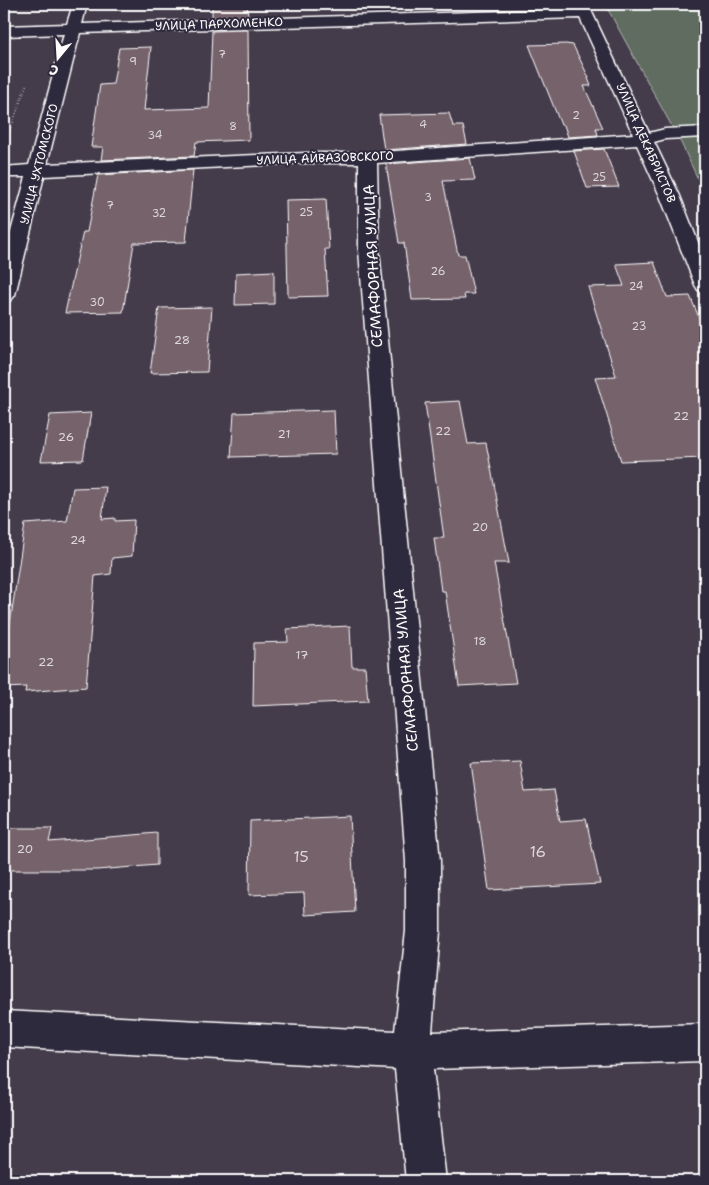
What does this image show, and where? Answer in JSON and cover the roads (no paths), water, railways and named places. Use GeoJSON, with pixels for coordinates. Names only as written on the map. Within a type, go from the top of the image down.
{"type":"FeatureCollection","features":[{"type":"Feature","properties":{"kind":"street","name":"УЛИЦА УХТОМСКОГО"},"geometry":{"type":"LineString","coordinates":[[4,295],[80,4]]}},
{"type":"Feature","properties":{"kind":"street","name":"УЛИЦА ПАРХОМЕНКО"},"geometry":{"type":"LineString","coordinates":[[4,31],[583,9]]}},
{"type":"Feature","properties":{"kind":"street","name":"УЛИЦА ДЕКАБРИСТОВ"},"geometry":{"type":"LineString","coordinates":[[583,9],[645,139],[705,285]]}},
{"type":"Feature","properties":{"kind":"street","name":"УЛИЦА АЙВАЗОВСКОГО"},"geometry":{"type":"LineString","coordinates":[[4,172],[306,158],[368,158],[645,139],[666,134],[705,132]]}},
{"type":"Feature","properties":{"kind":"street","name":"СЕМАФОРНАЯ УЛИЦА"},"geometry":{"type":"LineString","coordinates":[[368,158],[369,250],[424,861],[422,931],[412,1051],[426,1181]]}},
{"type":"Feature","properties":{"kind":"street"},"geometry":{"type":"LineString","coordinates":[[4,1029],[412,1051],[705,1042]]}}]}
